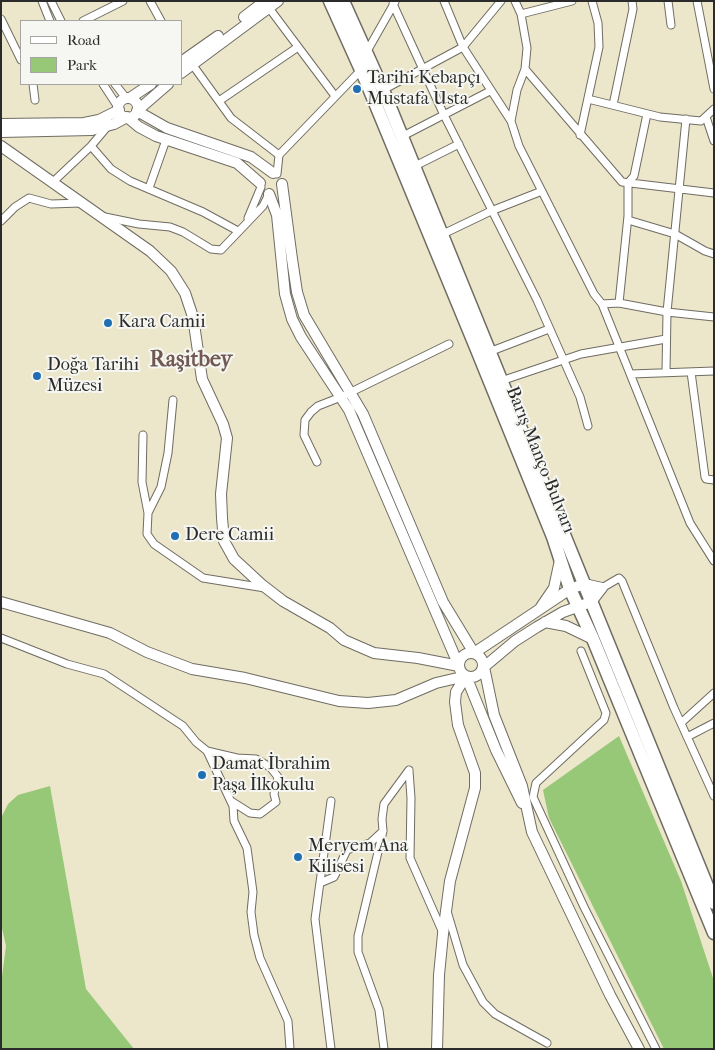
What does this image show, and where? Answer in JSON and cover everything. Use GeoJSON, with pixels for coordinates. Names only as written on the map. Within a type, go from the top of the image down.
{"type":"FeatureCollection","features":[{"type":"Feature","properties":{"kind":"highway","name":"Barış Manço Bulvarı"},"geometry":{"type":"LineString","coordinates":[[330,1],[361,70],[483,363],[553,536],[570,589],[594,639],[714,933]]}},
{"type":"Feature","properties":{"kind":"highway","name":"Barış Manço Bulvarı"},"geometry":{"type":"LineString","coordinates":[[343,1],[383,90],[714,903]]}},
{"type":"Feature","properties":{"kind":"main road"},"geometry":{"type":"LineString","coordinates":[[182,61],[271,3]]}},
{"type":"Feature","properties":{"kind":"main road"},"geometry":{"type":"LineString","coordinates":[[182,71],[271,3]]}},
{"type":"Feature","properties":{"kind":"main road"},"geometry":{"type":"LineString","coordinates":[[1,124],[84,123],[99,120],[119,108],[128,98],[149,85]]}},
{"type":"Feature","properties":{"kind":"main road"},"geometry":{"type":"LineString","coordinates":[[1,133],[92,130],[107,127],[133,116],[167,85]]}},
{"type":"Feature","properties":{"kind":"main road"},"geometry":{"type":"LineString","coordinates":[[128,98],[136,102],[138,110],[167,128],[251,157],[275,174],[282,184],[297,292],[304,315],[317,339],[351,391],[373,435],[420,552],[443,602],[474,653],[482,660],[494,715],[522,786],[532,832],[610,995],[639,1049]]}},
{"type":"Feature","properties":{"kind":"main road"},"geometry":{"type":"LineString","coordinates":[[119,108],[122,115],[139,128],[166,140],[237,163],[269,194],[277,215],[285,294],[292,318],[306,345],[341,397],[359,432],[459,666],[466,676],[496,750],[527,813]]}},
{"type":"Feature","properties":{"kind":"main road"},"geometry":{"type":"LineString","coordinates":[[1,133],[16,155]]}},
{"type":"Feature","properties":{"kind":"main road"},"geometry":{"type":"LineString","coordinates":[[1,146],[40,174],[54,181],[80,203],[105,217],[157,257],[170,271],[185,293],[193,317],[202,379],[223,424],[227,438],[221,494],[224,541],[234,559],[266,588],[344,640],[374,653],[418,658],[459,666]]}},
{"type":"Feature","properties":{"kind":"main road"},"geometry":{"type":"LineString","coordinates":[[261,185],[264,175],[275,174]]}},
{"type":"Feature","properties":{"kind":"main road"},"geometry":{"type":"LineString","coordinates":[[269,194],[280,191],[282,184]]}},
{"type":"Feature","properties":{"kind":"main road"},"geometry":{"type":"LineString","coordinates":[[538,611],[554,588],[560,560]]}},
{"type":"Feature","properties":{"kind":"main road"},"geometry":{"type":"LineString","coordinates":[[1,602],[110,633],[147,652],[192,669],[245,678],[339,702],[368,703],[396,700],[436,684],[466,676],[477,676],[484,667],[514,641],[563,612],[591,602],[602,588],[584,584],[570,589],[474,653],[463,656],[459,666],[436,684]]}},
{"type":"Feature","properties":{"kind":"main road"},"geometry":{"type":"LineString","coordinates":[[545,622],[566,626],[594,639]]}},
{"type":"Feature","properties":{"kind":"main road"},"geometry":{"type":"LineString","coordinates":[[437,1049],[439,975],[446,908],[452,872],[474,788],[475,773],[458,725],[456,702],[456,692],[466,676]]}},
{"type":"Feature","properties":{"kind":"street"},"geometry":{"type":"LineString","coordinates":[[42,1],[50,20]]}},
{"type":"Feature","properties":{"kind":"street"},"geometry":{"type":"LineString","coordinates":[[51,1],[60,20]]}},
{"type":"Feature","properties":{"kind":"street"},"geometry":{"type":"LineString","coordinates":[[85,20],[123,1]]}},
{"type":"Feature","properties":{"kind":"street"},"geometry":{"type":"LineString","coordinates":[[150,1],[160,20]]}},
{"type":"Feature","properties":{"kind":"street"},"geometry":{"type":"LineString","coordinates":[[444,1],[463,47],[511,121],[519,146],[594,294],[602,304],[631,374],[670,478],[690,523],[714,561]]}},
{"type":"Feature","properties":{"kind":"street"},"geometry":{"type":"LineString","coordinates":[[383,90],[463,47],[501,1]]}},
{"type":"Feature","properties":{"kind":"street"},"geometry":{"type":"LineString","coordinates":[[511,121],[517,90],[526,68],[527,48],[521,14],[515,1]]}},
{"type":"Feature","properties":{"kind":"street"},"geometry":{"type":"LineString","coordinates":[[521,14],[572,1]]}},
{"type":"Feature","properties":{"kind":"street"},"geometry":{"type":"LineString","coordinates":[[580,135],[599,47],[598,23],[592,1]]}},
{"type":"Feature","properties":{"kind":"street"},"geometry":{"type":"LineString","coordinates":[[613,105],[633,9],[632,1]]}},
{"type":"Feature","properties":{"kind":"street"},"geometry":{"type":"LineString","coordinates":[[668,1],[671,25]]}},
{"type":"Feature","properties":{"kind":"street"},"geometry":{"type":"LineString","coordinates":[[697,1],[714,89]]}},
{"type":"Feature","properties":{"kind":"street"},"geometry":{"type":"LineString","coordinates":[[271,3],[298,47],[335,96]]}},
{"type":"Feature","properties":{"kind":"street"},"geometry":{"type":"LineString","coordinates":[[366,54],[394,3]]}},
{"type":"Feature","properties":{"kind":"street"},"geometry":{"type":"LineString","coordinates":[[394,3],[444,114],[537,300],[580,397],[588,426]]}},
{"type":"Feature","properties":{"kind":"street"},"geometry":{"type":"LineString","coordinates":[[1,19],[20,58]]}},
{"type":"Feature","properties":{"kind":"street"},"geometry":{"type":"LineString","coordinates":[[219,101],[298,47]]}},
{"type":"Feature","properties":{"kind":"street"},"geometry":{"type":"LineString","coordinates":[[192,64],[231,118],[279,155]]}},
{"type":"Feature","properties":{"kind":"street"},"geometry":{"type":"LineString","coordinates":[[526,68],[580,135],[622,182],[714,193]]}},
{"type":"Feature","properties":{"kind":"street"},"geometry":{"type":"LineString","coordinates":[[275,174],[279,155],[361,70]]}},
{"type":"Feature","properties":{"kind":"street"},"geometry":{"type":"LineString","coordinates":[[34,85],[34,100]]}},
{"type":"Feature","properties":{"kind":"street"},"geometry":{"type":"LineString","coordinates":[[104,85],[119,108]]}},
{"type":"Feature","properties":{"kind":"street"},"geometry":{"type":"LineString","coordinates":[[116,85],[128,98]]}},
{"type":"Feature","properties":{"kind":"street"},"geometry":{"type":"LineString","coordinates":[[401,137],[490,91]]}},
{"type":"Feature","properties":{"kind":"street"},"geometry":{"type":"LineString","coordinates":[[588,100],[647,114],[701,121],[714,109]]}},
{"type":"Feature","properties":{"kind":"street"},"geometry":{"type":"LineString","coordinates":[[619,303],[628,220],[628,183],[634,176],[647,114]]}},
{"type":"Feature","properties":{"kind":"street"},"geometry":{"type":"LineString","coordinates":[[706,116],[714,141]]}},
{"type":"Feature","properties":{"kind":"street"},"geometry":{"type":"LineString","coordinates":[[666,372],[668,312],[686,119]]}},
{"type":"Feature","properties":{"kind":"street"},"geometry":{"type":"LineString","coordinates":[[54,181],[91,146],[107,127]]}},
{"type":"Feature","properties":{"kind":"street"},"geometry":{"type":"LineString","coordinates":[[150,188],[166,140]]}},
{"type":"Feature","properties":{"kind":"street"},"geometry":{"type":"LineString","coordinates":[[413,167],[459,144]]}},
{"type":"Feature","properties":{"kind":"street"},"geometry":{"type":"LineString","coordinates":[[91,146],[111,169],[130,181],[203,212],[238,231]]}},
{"type":"Feature","properties":{"kind":"street"},"geometry":{"type":"LineString","coordinates":[[245,223],[261,185]]}},
{"type":"Feature","properties":{"kind":"street"},"geometry":{"type":"LineString","coordinates":[[441,235],[491,211],[542,191]]}},
{"type":"Feature","properties":{"kind":"street"},"geometry":{"type":"LineString","coordinates":[[105,217],[139,224],[170,226],[211,249],[221,250],[227,246],[245,223],[263,206],[269,194]]}},
{"type":"Feature","properties":{"kind":"street"},"geometry":{"type":"LineString","coordinates":[[2,220],[15,207],[29,198],[51,204],[80,203]]}},
{"type":"Feature","properties":{"kind":"street"},"geometry":{"type":"LineString","coordinates":[[628,220],[675,234],[714,254]]}},
{"type":"Feature","properties":{"kind":"street"},"geometry":{"type":"LineString","coordinates":[[602,304],[619,303],[668,312],[714,317]]}},
{"type":"Feature","properties":{"kind":"street"},"geometry":{"type":"LineString","coordinates":[[489,352],[550,329]]}},
{"type":"Feature","properties":{"kind":"street"},"geometry":{"type":"LineString","coordinates":[[501,381],[581,354],[621,349],[666,339]]}},
{"type":"Feature","properties":{"kind":"street"},"geometry":{"type":"LineString","coordinates":[[317,462],[304,435],[305,420],[318,406],[341,397],[449,344]]}},
{"type":"Feature","properties":{"kind":"street"},"geometry":{"type":"LineString","coordinates":[[631,374],[714,371]]}},
{"type":"Feature","properties":{"kind":"street"},"geometry":{"type":"LineString","coordinates":[[691,372],[705,477],[706,479],[714,480]]}},
{"type":"Feature","properties":{"kind":"street"},"geometry":{"type":"LineString","coordinates":[[148,513],[161,486],[168,453],[173,400]]}},
{"type":"Feature","properties":{"kind":"street"},"geometry":{"type":"LineString","coordinates":[[143,435],[142,482],[148,513],[146,534],[154,544],[203,578],[266,588]]}},
{"type":"Feature","properties":{"kind":"street"},"geometry":{"type":"LineString","coordinates":[[602,588],[619,578],[622,581],[680,723],[714,796]]}},
{"type":"Feature","properties":{"kind":"street"},"geometry":{"type":"LineString","coordinates":[[1,638],[67,664],[104,674],[183,726],[196,742],[207,751],[228,796],[251,863],[252,912],[260,958],[288,1021],[290,1049]]}},
{"type":"Feature","properties":{"kind":"street"},"geometry":{"type":"LineString","coordinates":[[581,651],[606,713],[604,720],[536,783],[533,797],[584,907],[656,1049]]}},
{"type":"Feature","properties":{"kind":"street"},"geometry":{"type":"LineString","coordinates":[[680,723],[714,693]]}},
{"type":"Feature","properties":{"kind":"street"},"geometry":{"type":"LineString","coordinates":[[687,737],[714,723]]}},
{"type":"Feature","properties":{"kind":"street"},"geometry":{"type":"LineString","coordinates":[[207,751],[256,760],[270,767],[278,777],[274,794],[276,802],[260,814],[250,813],[234,805],[228,796]]}},
{"type":"Feature","properties":{"kind":"street"},"geometry":{"type":"LineString","coordinates":[[384,1049],[379,1010],[358,952],[358,936],[383,831],[384,804],[409,770],[411,798],[410,858],[443,934]]}},
{"type":"Feature","properties":{"kind":"street"},"geometry":{"type":"LineString","coordinates":[[331,800],[315,919],[331,1049]]}},
{"type":"Feature","properties":{"kind":"street"},"geometry":{"type":"LineString","coordinates":[[527,813],[538,808]]}},
{"type":"Feature","properties":{"kind":"street"},"geometry":{"type":"LineString","coordinates":[[320,883],[334,877],[347,850],[370,843],[383,831]]}},
{"type":"Feature","properties":{"kind":"street"},"geometry":{"type":"LineString","coordinates":[[446,908],[462,965],[482,1002],[495,1014],[547,1043]]}},
{"type":"Feature","properties":{"kind":"green space"},"geometry":{"type":"Polygon","coordinates":[[[619,736],[681,881],[714,981],[714,1049],[664,1049],[549,818],[543,790],[619,736]]]}},
{"type":"Feature","properties":{"kind":"green space"},"geometry":{"type":"Polygon","coordinates":[[[50,786],[86,989],[134,1049],[1,1049],[1,984],[6,946],[1,924],[1,818],[8,804],[18,795],[50,786]]]}},
{"type":"Feature","properties":{"kind":"place","name":"Tarihi Kebapçı Mustafa Usta"},"geometry":{"type":"Point","coordinates":[357,89]}},
{"type":"Feature","properties":{"kind":"place","name":"Kara Camii"},"geometry":{"type":"Point","coordinates":[108,323]}},
{"type":"Feature","properties":{"kind":"place","name":"Doğa Tarihi Müzesi"},"geometry":{"type":"Point","coordinates":[37,376]}},
{"type":"Feature","properties":{"kind":"place","name":"Dere Camii"},"geometry":{"type":"Point","coordinates":[175,536]}},
{"type":"Feature","properties":{"kind":"place","name":"Damat İbrahim Paşa İlkokulu"},"geometry":{"type":"Point","coordinates":[202,775]}},
{"type":"Feature","properties":{"kind":"place","name":"Meryem Ana Kilisesi"},"geometry":{"type":"Point","coordinates":[298,857]}},
{"type":"Feature","properties":{"kind":"district","name":"Raşitbey"},"geometry":{"type":"Point","coordinates":[191,361]}}]}
